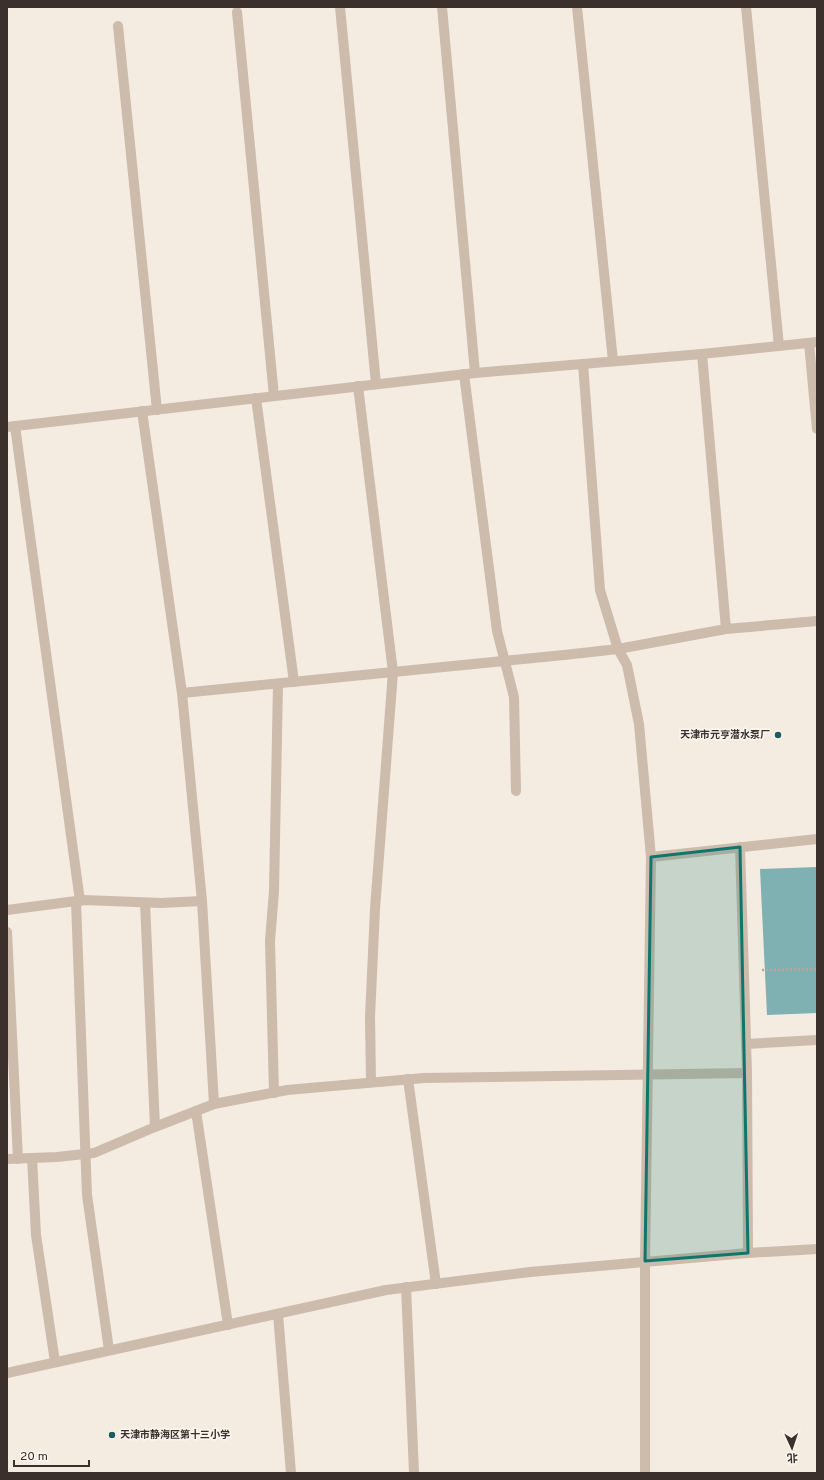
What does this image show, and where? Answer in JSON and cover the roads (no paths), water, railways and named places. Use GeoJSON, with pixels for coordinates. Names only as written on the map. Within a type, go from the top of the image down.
{"type":"FeatureCollection","features":[{"type":"Feature","properties":{"kind":"street"},"geometry":{"type":"LineString","coordinates":[[340,7],[376,384]]}},
{"type":"Feature","properties":{"kind":"street"},"geometry":{"type":"LineString","coordinates":[[442,7],[475,373]]}},
{"type":"Feature","properties":{"kind":"street"},"geometry":{"type":"LineString","coordinates":[[577,7],[613,361]]}},
{"type":"Feature","properties":{"kind":"street"},"geometry":{"type":"LineString","coordinates":[[746,7],[779,346]]}},
{"type":"Feature","properties":{"kind":"street"},"geometry":{"type":"LineString","coordinates":[[237,12],[274,396]]}},
{"type":"Feature","properties":{"kind":"street"},"geometry":{"type":"LineString","coordinates":[[118,26],[157,410]]}},
{"type":"Feature","properties":{"kind":"street"},"geometry":{"type":"LineString","coordinates":[[109,1350],[87,1195],[78,901],[11,427],[464,374],[702,354],[813,342],[817,429]]}},
{"type":"Feature","properties":{"kind":"street"},"geometry":{"type":"LineString","coordinates":[[702,354],[726,629]]}},
{"type":"Feature","properties":{"kind":"street"},"geometry":{"type":"LineString","coordinates":[[583,364],[600,590],[618,649],[627,665],[638,724],[651,857],[645,1261],[645,1473]]}},
{"type":"Feature","properties":{"kind":"street"},"geometry":{"type":"LineString","coordinates":[[464,374],[497,631],[514,697],[516,791]]}},
{"type":"Feature","properties":{"kind":"street"},"geometry":{"type":"LineString","coordinates":[[358,386],[393,672],[375,909],[370,1017],[371,1082]]}},
{"type":"Feature","properties":{"kind":"street"},"geometry":{"type":"LineString","coordinates":[[256,398],[294,682]]}},
{"type":"Feature","properties":{"kind":"street"},"geometry":{"type":"LineString","coordinates":[[142,412],[182,693],[202,901],[214,1104]]}},
{"type":"Feature","properties":{"kind":"street"},"geometry":{"type":"LineString","coordinates":[[182,693],[618,649],[726,629],[817,621]]}},
{"type":"Feature","properties":{"kind":"street"},"geometry":{"type":"LineString","coordinates":[[274,1092],[270,941],[274,891],[278,684]]}},
{"type":"Feature","properties":{"kind":"street"},"geometry":{"type":"LineString","coordinates":[[651,857],[817,840]]}},
{"type":"Feature","properties":{"kind":"street"},"geometry":{"type":"LineString","coordinates":[[740,847],[747,1073],[748,1253]]}},
{"type":"Feature","properties":{"kind":"street"},"geometry":{"type":"LineString","coordinates":[[7,910],[78,901],[161,904],[202,901]]}},
{"type":"Feature","properties":{"kind":"street"},"geometry":{"type":"LineString","coordinates":[[145,903],[155,1127]]}},
{"type":"Feature","properties":{"kind":"street"},"geometry":{"type":"LineString","coordinates":[[7,932],[18,1158]]}},
{"type":"Feature","properties":{"kind":"street"},"geometry":{"type":"LineString","coordinates":[[746,1044],[817,1040]]}},
{"type":"Feature","properties":{"kind":"street"},"geometry":{"type":"LineString","coordinates":[[7,1159],[57,1157],[94,1153],[214,1104],[287,1090],[408,1079],[647,1073],[747,1073]]}},
{"type":"Feature","properties":{"kind":"street"},"geometry":{"type":"LineString","coordinates":[[408,1079],[436,1284]]}},
{"type":"Feature","properties":{"kind":"street"},"geometry":{"type":"LineString","coordinates":[[196,1111],[228,1324]]}},
{"type":"Feature","properties":{"kind":"street"},"geometry":{"type":"LineString","coordinates":[[32,1158],[36,1235],[55,1362]]}},
{"type":"Feature","properties":{"kind":"street"},"geometry":{"type":"LineString","coordinates":[[7,1373],[386,1290],[530,1272],[645,1261],[817,1249]]}},
{"type":"Feature","properties":{"kind":"street"},"geometry":{"type":"LineString","coordinates":[[406,1287],[414,1473]]}},
{"type":"Feature","properties":{"kind":"street"},"geometry":{"type":"LineString","coordinates":[[278,1314],[291,1473]]}},
{"type":"Feature","properties":{"kind":"water"},"geometry":{"type":"Polygon","coordinates":[[[817,867],[817,1013],[767,1015],[760,869],[817,867]]]}},
{"type":"Feature","properties":{"kind":"place","name":"天津市元亨潜水泵厂"},"geometry":{"type":"Point","coordinates":[778,735]}},
{"type":"Feature","properties":{"kind":"place","name":"天津市静海区第十三小学"},"geometry":{"type":"Point","coordinates":[112,1435]}}]}
